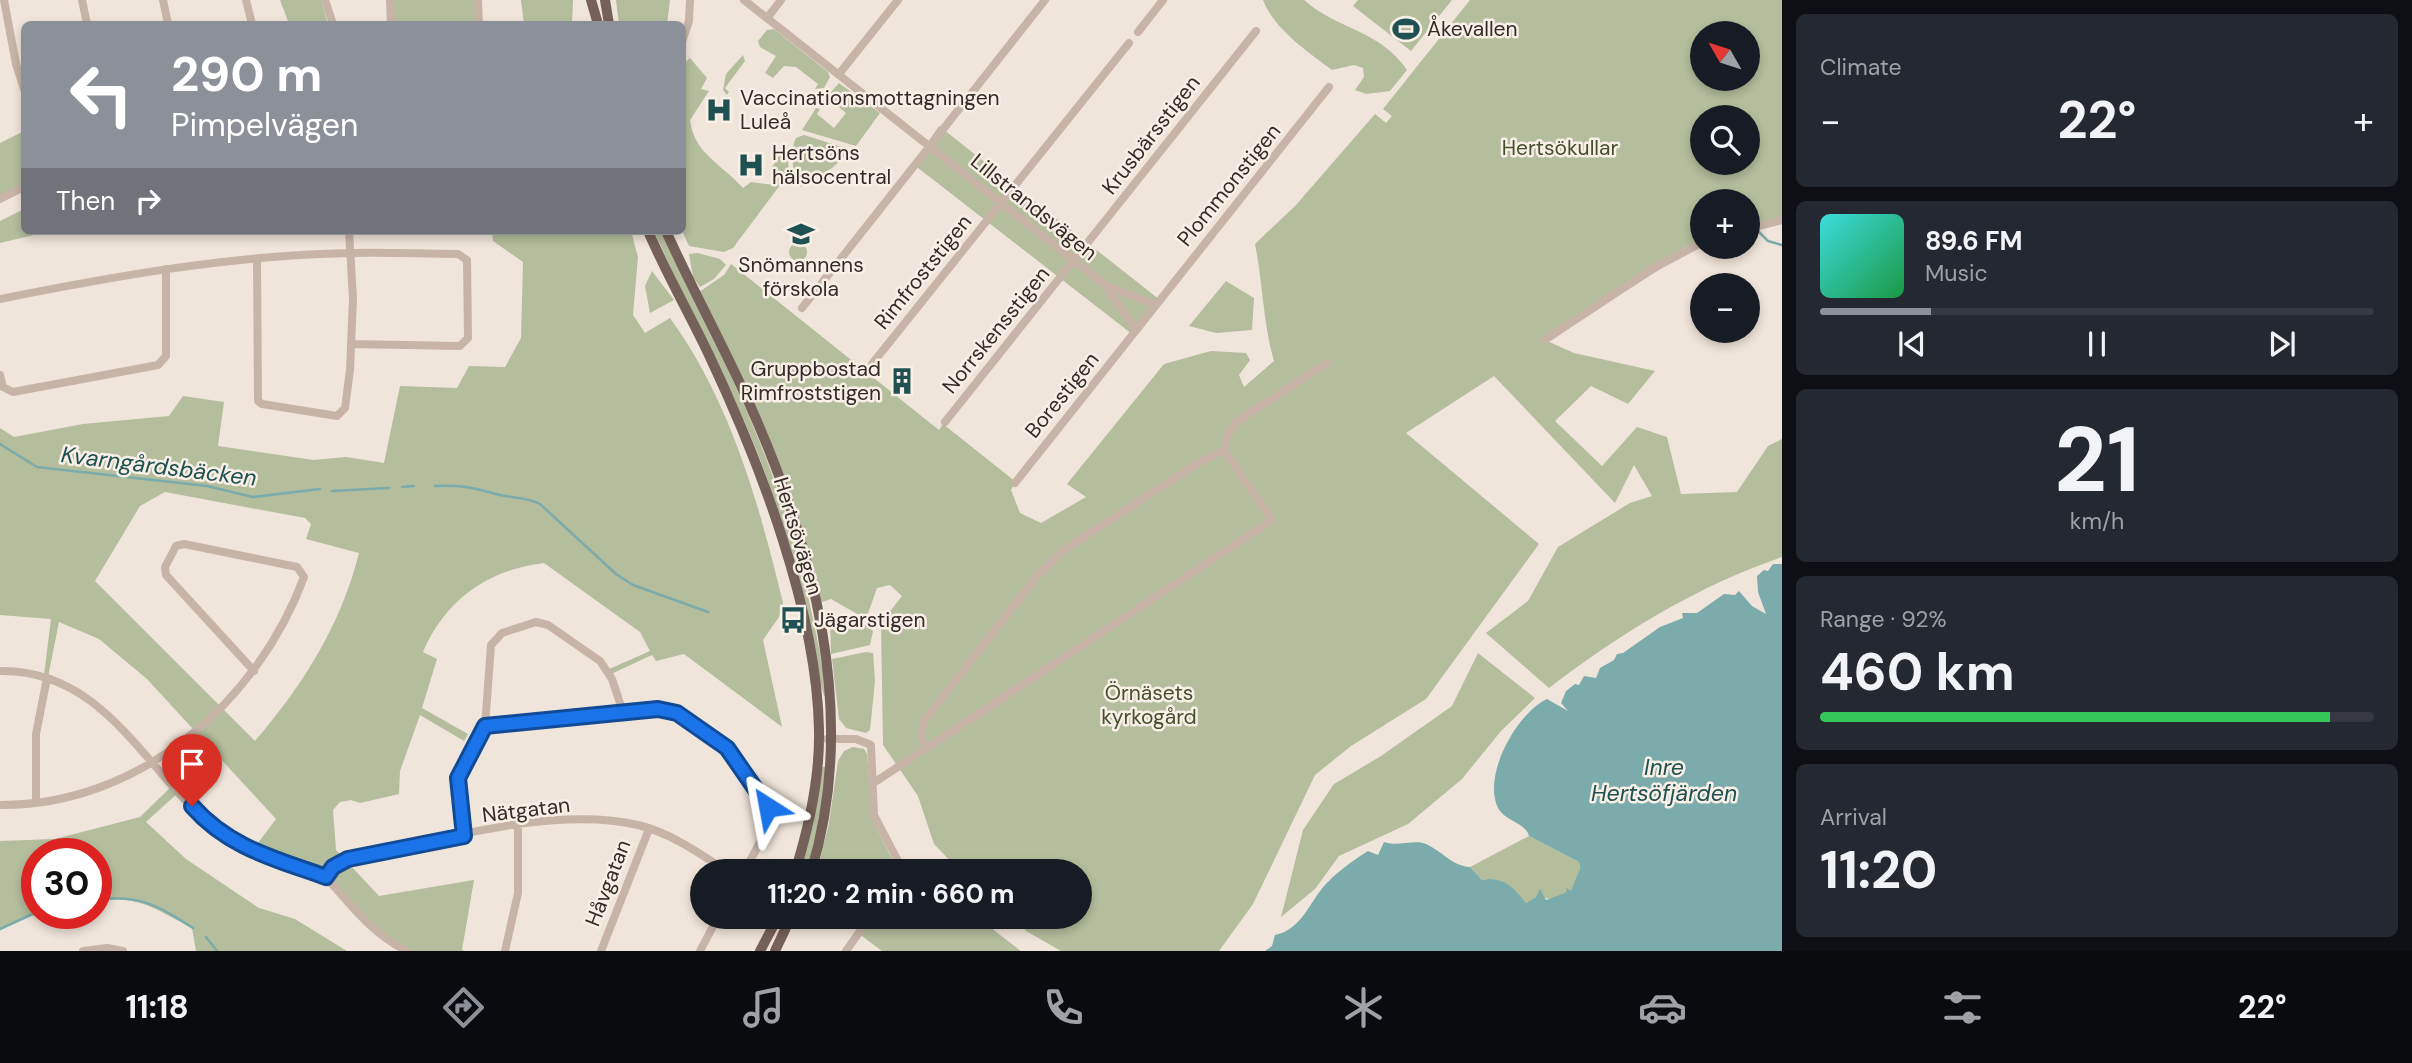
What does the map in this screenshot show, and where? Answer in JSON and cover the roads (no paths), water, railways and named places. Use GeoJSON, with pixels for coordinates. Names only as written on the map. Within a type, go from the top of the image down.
{"type":"FeatureCollection","features":[{"type":"Feature","properties":{"kind":"main road"},"geometry":{"type":"LineString","coordinates":[[591,0],[597,21]]}},
{"type":"Feature","properties":{"kind":"main road"},"geometry":{"type":"LineString","coordinates":[[606,0],[609,21]]}},
{"type":"Feature","properties":{"kind":"main road","name":"Hertsövägen"},"geometry":{"type":"LineString","coordinates":[[650,235],[709,354],[770,499],[810,652],[816,692],[818,741],[808,824],[799,859]]}},
{"type":"Feature","properties":{"kind":"main road","name":"Hertsövägen"},"geometry":{"type":"LineString","coordinates":[[668,235],[750,406],[777,471],[815,597],[827,657],[833,738],[829,796],[814,859]]}},
{"type":"Feature","properties":{"kind":"main road"},"geometry":{"type":"LineString","coordinates":[[761,951],[772,929]]}},
{"type":"Feature","properties":{"kind":"main road"},"geometry":{"type":"LineString","coordinates":[[775,951],[785,929]]}},
{"type":"Feature","properties":{"kind":"street"},"geometry":{"type":"LineString","coordinates":[[4,0],[21,80]]}},
{"type":"Feature","properties":{"kind":"street"},"geometry":{"type":"LineString","coordinates":[[82,0],[86,21]]}},
{"type":"Feature","properties":{"kind":"street"},"geometry":{"type":"LineString","coordinates":[[163,0],[167,21]]}},
{"type":"Feature","properties":{"kind":"street"},"geometry":{"type":"LineString","coordinates":[[246,0],[250,21]]}},
{"type":"Feature","properties":{"kind":"street"},"geometry":{"type":"LineString","coordinates":[[325,0],[332,21]]}},
{"type":"Feature","properties":{"kind":"street"},"geometry":{"type":"LineString","coordinates":[[390,0],[391,21]]}},
{"type":"Feature","properties":{"kind":"street"},"geometry":{"type":"LineString","coordinates":[[478,0],[479,21]]}},
{"type":"Feature","properties":{"kind":"street"},"geometry":{"type":"LineString","coordinates":[[686,30],[690,0]]}},
{"type":"Feature","properties":{"kind":"street","name":"Lillstrandsvägen"},"geometry":{"type":"LineString","coordinates":[[744,0],[1105,285],[1156,305]]}},
{"type":"Feature","properties":{"kind":"street"},"geometry":{"type":"LineString","coordinates":[[768,17],[781,0]]}},
{"type":"Feature","properties":{"kind":"street"},"geometry":{"type":"LineString","coordinates":[[839,74],[898,0]]}},
{"type":"Feature","properties":{"kind":"street"},"geometry":{"type":"LineString","coordinates":[[802,308],[1045,0]]}},
{"type":"Feature","properties":{"kind":"street"},"geometry":{"type":"LineString","coordinates":[[1138,32],[1163,0]]}},
{"type":"Feature","properties":{"kind":"street","name":"Krusbärsstigen"},"geometry":{"type":"LineString","coordinates":[[1074,261],[1256,31]]}},
{"type":"Feature","properties":{"kind":"street","name":"Rimfroststigen"},"geometry":{"type":"LineString","coordinates":[[872,364],[1129,43]]}},
{"type":"Feature","properties":{"kind":"street","name":"Plommonstigen"},"geometry":{"type":"LineString","coordinates":[[1156,305],[1329,87]]}},
{"type":"Feature","properties":{"kind":"street"},"geometry":{"type":"LineString","coordinates":[[0,199],[21,188]]}},
{"type":"Feature","properties":{"kind":"street"},"geometry":{"type":"LineString","coordinates":[[1760,225],[1782,219]]}},
{"type":"Feature","properties":{"kind":"street"},"geometry":{"type":"LineString","coordinates":[[257,259],[258,401],[262,404],[337,416],[345,408],[351,344],[349,235]]}},
{"type":"Feature","properties":{"kind":"street"},"geometry":{"type":"LineString","coordinates":[[1545,340],[1653,269],[1690,249]]}},
{"type":"Feature","properties":{"kind":"street"},"geometry":{"type":"LineString","coordinates":[[0,299],[166,270],[257,259],[351,253],[458,254],[469,264],[468,338],[460,346],[351,344]]}},
{"type":"Feature","properties":{"kind":"street","name":"Norrskensstigen"},"geometry":{"type":"LineString","coordinates":[[945,422],[1074,261]]}},
{"type":"Feature","properties":{"kind":"street"},"geometry":{"type":"LineString","coordinates":[[0,374],[3,387],[13,392],[158,365],[166,356],[166,270]]}},
{"type":"Feature","properties":{"kind":"street","name":"Lillstrandsvägen"},"geometry":{"type":"LineString","coordinates":[[1105,285],[1136,330]]}},
{"type":"Feature","properties":{"kind":"street"},"geometry":{"type":"LineString","coordinates":[[1136,330],[1156,305]]}},
{"type":"Feature","properties":{"kind":"street","name":"Borestigen"},"geometry":{"type":"LineString","coordinates":[[1015,483],[1136,330]]}},
{"type":"Feature","properties":{"kind":"street"},"geometry":{"type":"LineString","coordinates":[[872,784],[1272,520],[1224,450],[1227,436],[1236,422],[1327,363]]}},
{"type":"Feature","properties":{"kind":"street"},"geometry":{"type":"LineString","coordinates":[[926,748],[921,735],[924,720],[1044,569],[1078,541],[1206,458],[1224,450]]}},
{"type":"Feature","properties":{"kind":"street"},"geometry":{"type":"LineString","coordinates":[[0,805],[36,802],[99,787],[152,761],[208,723],[254,671],[281,629],[304,576],[297,568],[184,544],[176,546],[165,567],[166,575],[254,671]]}},
{"type":"Feature","properties":{"kind":"street"},"geometry":{"type":"LineString","coordinates":[[464,836],[458,778],[485,726],[491,645],[502,633],[536,622],[548,625],[600,661],[612,679],[623,712]]}},
{"type":"Feature","properties":{"kind":"street"},"geometry":{"type":"LineString","coordinates":[[0,671],[47,678],[71,687],[102,708],[203,819],[226,837],[253,852],[326,877],[332,888],[382,936],[407,951]]}},
{"type":"Feature","properties":{"kind":"street"},"geometry":{"type":"LineString","coordinates":[[36,802],[36,734],[47,678]]}},
{"type":"Feature","properties":{"kind":"street"},"geometry":{"type":"LineString","coordinates":[[485,726],[658,709],[673,711],[723,745],[738,761],[774,816],[751,859]]}},
{"type":"Feature","properties":{"kind":"street"},"geometry":{"type":"LineString","coordinates":[[818,741],[833,738],[856,739],[871,745],[874,815],[897,859]]}},
{"type":"Feature","properties":{"kind":"street","name":"Nätgatan"},"geometry":{"type":"LineString","coordinates":[[326,877],[333,867],[348,859],[518,826],[597,820],[649,829],[708,859]]}},
{"type":"Feature","properties":{"kind":"street"},"geometry":{"type":"LineString","coordinates":[[505,951],[518,892],[518,826]]}},
{"type":"Feature","properties":{"kind":"street","name":"Håvgatan"},"geometry":{"type":"LineString","coordinates":[[601,951],[649,829]]}},
{"type":"Feature","properties":{"kind":"street"},"geometry":{"type":"LineString","coordinates":[[699,951],[711,929]]}},
{"type":"Feature","properties":{"kind":"street"},"geometry":{"type":"LineString","coordinates":[[846,951],[862,929]]}},
{"type":"Feature","properties":{"kind":"street"},"geometry":{"type":"LineString","coordinates":[[83,951],[107,948],[123,951]]}},
{"type":"Feature","properties":{"kind":"water","name":"Inre Hertsöfjärden"},"geometry":{"type":"Polygon","coordinates":[[[1773,564],[1782,564],[1782,951],[1265,951],[1272,946],[1275,935],[1292,928],[1298,922],[1325,885],[1368,851],[1378,855],[1384,842],[1426,844],[1452,861],[1470,867],[1482,880],[1502,881],[1526,903],[1536,897],[1540,889],[1546,900],[1565,893],[1567,888],[1571,891],[1580,868],[1579,862],[1529,836],[1524,828],[1501,813],[1498,808],[1494,794],[1495,779],[1505,746],[1514,731],[1524,717],[1547,699],[1568,711],[1561,703],[1566,691],[1575,684],[1579,685],[1584,676],[1596,678],[1600,668],[1614,660],[1617,654],[1623,653],[1660,627],[1683,618],[1682,613],[1697,613],[1724,594],[1735,595],[1739,591],[1752,606],[1766,614],[1758,592],[1757,576],[1764,570],[1768,571],[1773,564]]]}},
{"type":"Feature","properties":{"kind":"waterway"},"geometry":{"type":"LineString","coordinates":[[1760,233],[1768,241],[1782,245]]}},
{"type":"Feature","properties":{"kind":"waterway","name":"Kvarngårdsbäcken"},"geometry":{"type":"LineString","coordinates":[[0,444],[37,467],[207,486],[253,497],[320,489]]}},
{"type":"Feature","properties":{"kind":"waterway"},"geometry":{"type":"LineString","coordinates":[[402,487],[414,486]]}},
{"type":"Feature","properties":{"kind":"waterway"},"geometry":{"type":"LineString","coordinates":[[435,486],[473,488],[540,504],[616,574],[633,585],[708,612]]}},
{"type":"Feature","properties":{"kind":"waterway"},"geometry":{"type":"LineString","coordinates":[[332,491],[389,488]]}},
{"type":"Feature","properties":{"kind":"waterway"},"geometry":{"type":"LineString","coordinates":[[112,899],[147,903],[193,928]]}},
{"type":"Feature","properties":{"kind":"waterway"},"geometry":{"type":"LineString","coordinates":[[0,929],[21,919]]}},
{"type":"Feature","properties":{"kind":"waterway"},"geometry":{"type":"LineString","coordinates":[[206,937],[217,951]]}},
{"type":"Feature","properties":{"kind":"place","name":"Åkevallen"},"geometry":{"type":"Point","coordinates":[1406,29]}},
{"type":"Feature","properties":{"kind":"place","name":"Vaccinationsmottagningen Luleå"},"geometry":{"type":"Point","coordinates":[719,110]}},
{"type":"Feature","properties":{"kind":"place","name":"Hertsöns hälsocentral"},"geometry":{"type":"Point","coordinates":[751,165]}},
{"type":"Feature","properties":{"kind":"place","name":"Snömannens förskola"},"geometry":{"type":"Point","coordinates":[801,234]}},
{"type":"Feature","properties":{"kind":"place","name":"Gruppbostad Rimfroststigen"},"geometry":{"type":"Point","coordinates":[902,381]}},
{"type":"Feature","properties":{"kind":"place","name":"Jägarstigen"},"geometry":{"type":"Point","coordinates":[793,620]}},
{"type":"Feature","properties":{"kind":"park label","name":"Hertsökullar"},"geometry":{"type":"Point","coordinates":[1560,148]}},
{"type":"Feature","properties":{"kind":"park label","name":"Örnäsets kyrkogård"},"geometry":{"type":"Point","coordinates":[1149,705]}}]}
